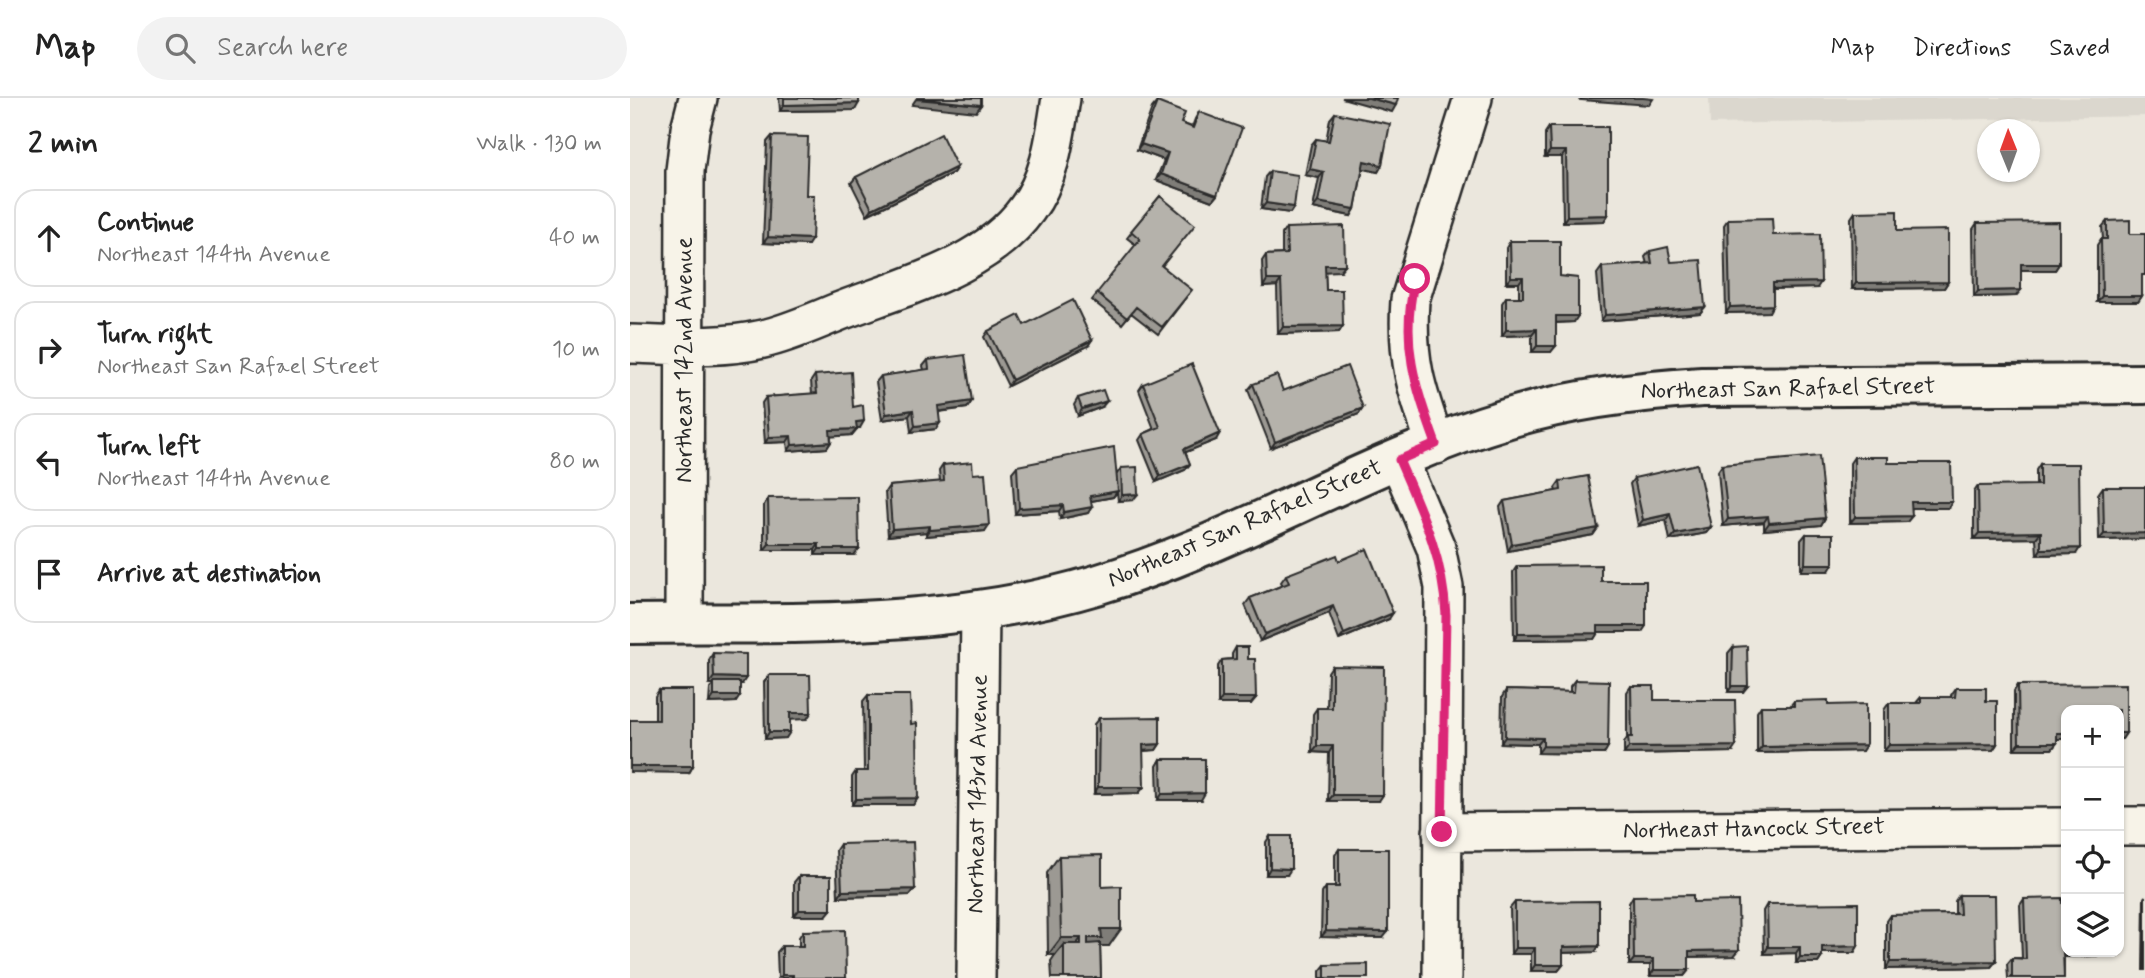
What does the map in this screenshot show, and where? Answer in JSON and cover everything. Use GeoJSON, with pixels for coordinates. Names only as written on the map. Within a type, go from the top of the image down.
{"type":"FeatureCollection","features":[{"type":"Feature","properties":{"kind":"street","name":"Northeast 142nd Avenue"},"geometry":{"type":"LineString","coordinates":[[684,623],[685,171],[690,129],[698,98]]}},
{"type":"Feature","properties":{"kind":"street"},"geometry":{"type":"LineString","coordinates":[[630,344],[730,344],[764,339],[952,267],[1009,231],[1022,215],[1045,177],[1061,98]]}},
{"type":"Feature","properties":{"kind":"street"},"geometry":{"type":"LineString","coordinates":[[1436,444],[1416,389],[1410,361],[1410,300],[1473,98]]}},
{"type":"Feature","properties":{"kind":"street","name":"Northeast San Rafael Street"},"geometry":{"type":"LineString","coordinates":[[630,624],[880,620],[980,610],[1084,588],[1138,571],[1436,444],[1510,418],[1602,397],[1702,387],[2145,384]]}},
{"type":"Feature","properties":{"kind":"street"},"geometry":{"type":"LineString","coordinates":[[1399,460],[1436,548],[1444,587],[1446,615],[1442,978]]}},
{"type":"Feature","properties":{"kind":"street","name":"Northeast 143rd Avenue"},"geometry":{"type":"LineString","coordinates":[[975,978],[980,610]]}},
{"type":"Feature","properties":{"kind":"street"},"geometry":{"type":"LineString","coordinates":[[2124,826],[2145,826]]}},
{"type":"Feature","properties":{"kind":"street","name":"Northeast Hancock Street"},"geometry":{"type":"LineString","coordinates":[[1442,832],[2061,827]]}},
{"type":"Feature","properties":{"kind":"shaded area"},"geometry":{"type":"Polygon","coordinates":[[[1709,98],[2145,98],[2145,116],[1710,124],[1709,98]]]}},
{"type":"Feature","properties":{"kind":"building"},"geometry":{"type":"Polygon","coordinates":[[[784,98],[859,98],[859,103],[784,105],[784,98]]]}},
{"type":"Feature","properties":{"kind":"building"},"geometry":{"type":"Polygon","coordinates":[[[916,98],[981,98],[981,105],[916,98]]]}},
{"type":"Feature","properties":{"kind":"building"},"geometry":{"type":"Polygon","coordinates":[[[1369,98],[1398,98],[1396,105],[1369,98]]]}},
{"type":"Feature","properties":{"kind":"building"},"geometry":{"type":"Polygon","coordinates":[[[1157,102],[1185,113],[1181,123],[1193,128],[1199,112],[1242,128],[1217,195],[1161,174],[1168,153],[1141,144],[1157,102]]]}},
{"type":"Feature","properties":{"kind":"building"},"geometry":{"type":"Polygon","coordinates":[[[1335,113],[1390,124],[1382,165],[1364,161],[1355,209],[1318,202],[1324,172],[1310,169],[1316,139],[1329,141],[1335,113]]]}},
{"type":"Feature","properties":{"kind":"building"},"geometry":{"type":"Polygon","coordinates":[[[1549,127],[1608,127],[1608,215],[1567,216],[1566,151],[1550,151],[1549,127]]]}},
{"type":"Feature","properties":{"kind":"building"},"geometry":{"type":"Polygon","coordinates":[[[941,134],[957,167],[872,209],[856,177],[941,134]]]}},
{"type":"Feature","properties":{"kind":"building"},"geometry":{"type":"Polygon","coordinates":[[[772,136],[808,137],[806,195],[814,195],[812,239],[768,237],[772,136]]]}},
{"type":"Feature","properties":{"kind":"building"},"geometry":{"type":"Polygon","coordinates":[[[1270,171],[1298,175],[1294,207],[1266,203],[1270,171]]]}},
{"type":"Feature","properties":{"kind":"building"},"geometry":{"type":"Polygon","coordinates":[[[1160,196],[1195,225],[1162,266],[1192,290],[1162,327],[1136,307],[1127,318],[1097,293],[1140,239],[1131,231],[1160,196]]]}},
{"type":"Feature","properties":{"kind":"building"},"geometry":{"type":"Polygon","coordinates":[[[1897,211],[1897,231],[1948,230],[1948,282],[1856,283],[1855,212],[1897,211]]]}},
{"type":"Feature","properties":{"kind":"building"},"geometry":{"type":"Polygon","coordinates":[[[1772,218],[1773,235],[1820,234],[1821,282],[1773,283],[1773,305],[1730,307],[1728,219],[1772,218]]]}},
{"type":"Feature","properties":{"kind":"building"},"geometry":{"type":"Polygon","coordinates":[[[2130,220],[2130,234],[2145,234],[2142,296],[2102,296],[2101,239],[2107,239],[2107,221],[2130,220]]]}},
{"type":"Feature","properties":{"kind":"building"},"geometry":{"type":"Polygon","coordinates":[[[2059,222],[2059,264],[2021,264],[2021,290],[1978,291],[1977,223],[2059,222]]]}},
{"type":"Feature","properties":{"kind":"building"},"geometry":{"type":"Polygon","coordinates":[[[1344,226],[1345,265],[1325,265],[1326,290],[1342,290],[1343,326],[1283,327],[1281,280],[1267,280],[1266,255],[1287,254],[1286,228],[1344,226]]]}},
{"type":"Feature","properties":{"kind":"building"},"geometry":{"type":"Polygon","coordinates":[[[1510,241],[1560,241],[1560,276],[1578,278],[1578,316],[1556,316],[1556,346],[1537,346],[1537,329],[1506,330],[1506,297],[1523,297],[1523,277],[1511,277],[1510,241]]]}},
{"type":"Feature","properties":{"kind":"building"},"geometry":{"type":"Polygon","coordinates":[[[1668,247],[1671,262],[1701,260],[1705,307],[1605,315],[1602,267],[1652,263],[1650,251],[1668,247]]]}},
{"type":"Feature","properties":{"kind":"building"},"geometry":{"type":"Polygon","coordinates":[[[1073,300],[1092,340],[1012,380],[988,331],[1019,315],[1024,325],[1073,300]]]}},
{"type":"Feature","properties":{"kind":"building"},"geometry":{"type":"Polygon","coordinates":[[[965,355],[972,401],[938,406],[940,423],[915,426],[913,410],[886,414],[881,376],[929,369],[928,360],[965,355]]]}},
{"type":"Feature","properties":{"kind":"building"},"geometry":{"type":"Polygon","coordinates":[[[1192,364],[1220,433],[1184,449],[1190,464],[1160,476],[1143,434],[1160,427],[1143,384],[1192,364]]]}},
{"type":"Feature","properties":{"kind":"building"},"geometry":{"type":"Polygon","coordinates":[[[1347,366],[1363,408],[1275,442],[1253,384],[1277,375],[1283,391],[1347,366]]]}},
{"type":"Feature","properties":{"kind":"building"},"geometry":{"type":"Polygon","coordinates":[[[851,372],[853,407],[863,405],[864,421],[856,422],[857,429],[830,430],[831,442],[792,445],[791,436],[769,437],[766,397],[817,393],[815,375],[851,372]]]}},
{"type":"Feature","properties":{"kind":"building"},"geometry":{"type":"Polygon","coordinates":[[[1103,390],[1107,401],[1082,409],[1078,398],[1103,390]]]}},
{"type":"Feature","properties":{"kind":"building"},"geometry":{"type":"Polygon","coordinates":[[[1114,447],[1118,491],[1090,496],[1092,507],[1064,512],[1063,505],[1019,508],[1017,466],[1114,447]]]}},
{"type":"Feature","properties":{"kind":"building"},"geometry":{"type":"Polygon","coordinates":[[[1819,456],[1825,518],[1769,523],[1768,516],[1728,519],[1722,465],[1819,456]]]}},
{"type":"Feature","properties":{"kind":"building"},"geometry":{"type":"Polygon","coordinates":[[[1854,457],[1888,457],[1888,463],[1951,463],[1952,502],[1911,502],[1912,516],[1855,517],[1854,457]]]}},
{"type":"Feature","properties":{"kind":"building"},"geometry":{"type":"Polygon","coordinates":[[[972,462],[973,474],[985,473],[989,525],[930,530],[930,526],[892,529],[889,486],[944,481],[943,465],[972,462]]]}},
{"type":"Feature","properties":{"kind":"building"},"geometry":{"type":"Polygon","coordinates":[[[1697,464],[1711,527],[1675,534],[1670,514],[1643,520],[1634,478],[1697,464]]]}},
{"type":"Feature","properties":{"kind":"building"},"geometry":{"type":"Polygon","coordinates":[[[2040,464],[2079,464],[2080,548],[2041,549],[2041,532],[1979,533],[1978,486],[2040,485],[2040,464]]]}},
{"type":"Feature","properties":{"kind":"building"},"geometry":{"type":"Polygon","coordinates":[[[1137,467],[1138,494],[1122,495],[1121,468],[1137,467]]]}},
{"type":"Feature","properties":{"kind":"building"},"geometry":{"type":"Polygon","coordinates":[[[1588,476],[1598,528],[1512,544],[1504,501],[1561,490],[1560,481],[1588,476]]]}},
{"type":"Feature","properties":{"kind":"building"},"geometry":{"type":"Polygon","coordinates":[[[2103,487],[2145,487],[2145,533],[2104,534],[2103,487]]]}},
{"type":"Feature","properties":{"kind":"building"},"geometry":{"type":"Polygon","coordinates":[[[858,497],[859,549],[819,549],[819,544],[769,544],[768,498],[858,497]]]}},
{"type":"Feature","properties":{"kind":"building"},"geometry":{"type":"Polygon","coordinates":[[[1806,534],[1833,534],[1833,564],[1805,564],[1806,534]]]}},
{"type":"Feature","properties":{"kind":"building"},"geometry":{"type":"Polygon","coordinates":[[[1367,549],[1393,613],[1344,634],[1333,606],[1265,634],[1250,598],[1289,583],[1286,575],[1337,555],[1339,561],[1367,549]]]}},
{"type":"Feature","properties":{"kind":"building"},"geometry":{"type":"Polygon","coordinates":[[[1601,565],[1601,581],[1646,581],[1646,626],[1598,626],[1598,633],[1518,634],[1517,566],[1601,565]]]}},
{"type":"Feature","properties":{"kind":"building"},"geometry":{"type":"Polygon","coordinates":[[[1747,646],[1748,686],[1732,686],[1733,647],[1747,646]]]}},
{"type":"Feature","properties":{"kind":"building"},"geometry":{"type":"Polygon","coordinates":[[[1236,647],[1248,647],[1248,659],[1255,659],[1256,698],[1222,698],[1222,660],[1236,659],[1236,647]]]}},
{"type":"Feature","properties":{"kind":"building"},"geometry":{"type":"Polygon","coordinates":[[[713,653],[746,654],[746,678],[714,677],[713,653]]]}},
{"type":"Feature","properties":{"kind":"building"},"geometry":{"type":"Polygon","coordinates":[[[1332,666],[1384,667],[1383,795],[1333,795],[1333,746],[1317,746],[1317,708],[1332,708],[1332,666]]]}},
{"type":"Feature","properties":{"kind":"building"},"geometry":{"type":"Polygon","coordinates":[[[769,675],[810,675],[811,713],[790,713],[790,732],[769,732],[769,675]]]}},
{"type":"Feature","properties":{"kind":"building"},"geometry":{"type":"Polygon","coordinates":[[[1575,680],[1609,681],[1608,747],[1543,746],[1543,738],[1505,737],[1506,690],[1574,692],[1575,680]]]}},
{"type":"Feature","properties":{"kind":"building"},"geometry":{"type":"Polygon","coordinates":[[[714,682],[740,682],[740,696],[714,696],[714,682]]]}},
{"type":"Feature","properties":{"kind":"building"},"geometry":{"type":"Polygon","coordinates":[[[2126,684],[2126,733],[2124,705],[2061,705],[2061,733],[2057,733],[2057,743],[2019,743],[2018,685],[2126,684]]]}},
{"type":"Feature","properties":{"kind":"building"},"geometry":{"type":"Polygon","coordinates":[[[1631,686],[1654,686],[1654,700],[1735,700],[1736,746],[1629,747],[1628,737],[1632,737],[1631,686]]]}},
{"type":"Feature","properties":{"kind":"building"},"geometry":{"type":"Polygon","coordinates":[[[1956,688],[1986,688],[1986,701],[1997,701],[1997,744],[1889,745],[1889,703],[1921,703],[1921,697],[1955,697],[1956,688]]]}},
{"type":"Feature","properties":{"kind":"building"},"geometry":{"type":"Polygon","coordinates":[[[659,690],[693,690],[693,766],[630,766],[630,720],[659,720],[659,690]]]}},
{"type":"Feature","properties":{"kind":"building"},"geometry":{"type":"Polygon","coordinates":[[[868,695],[910,695],[911,724],[917,723],[918,798],[856,799],[856,771],[868,771],[868,695]]]}},
{"type":"Feature","properties":{"kind":"building"},"geometry":{"type":"Polygon","coordinates":[[[1828,700],[1828,705],[1866,704],[1866,745],[1762,747],[1761,706],[1794,706],[1794,701],[1828,700]]]}},
{"type":"Feature","properties":{"kind":"building"},"geometry":{"type":"Polygon","coordinates":[[[1160,717],[1160,744],[1143,745],[1144,787],[1098,787],[1099,718],[1160,717]]]}},
{"type":"Feature","properties":{"kind":"building"},"geometry":{"type":"Polygon","coordinates":[[[1161,759],[1205,759],[1205,793],[1162,794],[1161,759]]]}},
{"type":"Feature","properties":{"kind":"building"},"geometry":{"type":"Polygon","coordinates":[[[1270,836],[1291,836],[1291,869],[1270,868],[1270,836]]]}},
{"type":"Feature","properties":{"kind":"building"},"geometry":{"type":"Polygon","coordinates":[[[913,842],[915,889],[842,891],[840,844],[913,842]]]}},
{"type":"Feature","properties":{"kind":"building"},"geometry":{"type":"Polygon","coordinates":[[[1339,849],[1388,849],[1388,932],[1326,931],[1326,887],[1339,887],[1339,849]]]}},
{"type":"Feature","properties":{"kind":"building"},"geometry":{"type":"Polygon","coordinates":[[[1102,855],[1102,887],[1121,886],[1121,929],[1101,929],[1102,938],[1088,938],[1088,944],[1100,943],[1101,978],[1064,978],[1064,944],[1081,944],[1081,938],[1061,938],[1059,856],[1102,855]]]}},
{"type":"Feature","properties":{"kind":"building"},"geometry":{"type":"Polygon","coordinates":[[[799,876],[831,876],[831,910],[799,910],[799,876]]]}},
{"type":"Feature","properties":{"kind":"building"},"geometry":{"type":"Polygon","coordinates":[[[1693,895],[1693,902],[1738,901],[1739,950],[1689,951],[1689,970],[1654,970],[1654,959],[1634,959],[1633,896],[1693,895]]]}},
{"type":"Feature","properties":{"kind":"building"},"geometry":{"type":"Polygon","coordinates":[[[1959,895],[1995,895],[1996,961],[1890,962],[1890,915],[1960,914],[1959,895]]]}},
{"type":"Feature","properties":{"kind":"building"},"geometry":{"type":"Polygon","coordinates":[[[2061,898],[2061,957],[2063,957],[2064,978],[2012,978],[2012,958],[2026,959],[2024,899],[2061,898]]]}},
{"type":"Feature","properties":{"kind":"building"},"geometry":{"type":"Polygon","coordinates":[[[1599,901],[1599,946],[1563,947],[1563,965],[1535,965],[1535,948],[1515,948],[1515,902],[1599,901]]]}},
{"type":"Feature","properties":{"kind":"building"},"geometry":{"type":"Polygon","coordinates":[[[1858,903],[1858,946],[1822,947],[1822,957],[1800,957],[1800,947],[1768,947],[1767,904],[1858,903]]]}},
{"type":"Feature","properties":{"kind":"building"},"geometry":{"type":"Polygon","coordinates":[[[845,930],[846,978],[793,978],[793,975],[782,975],[782,946],[803,946],[803,931],[845,930]]]}},
{"type":"Feature","properties":{"kind":"building"},"geometry":{"type":"Polygon","coordinates":[[[1368,964],[1368,978],[1325,978],[1325,965],[1368,964]]]}},
{"type":"Feature","properties":{"kind":"route"},"geometry":{"type":"LineString","coordinates":[[1415,279],[1408,327],[1410,361],[1416,389],[1436,444],[1399,460],[1436,548],[1444,587],[1446,615],[1442,832]]}}]}
